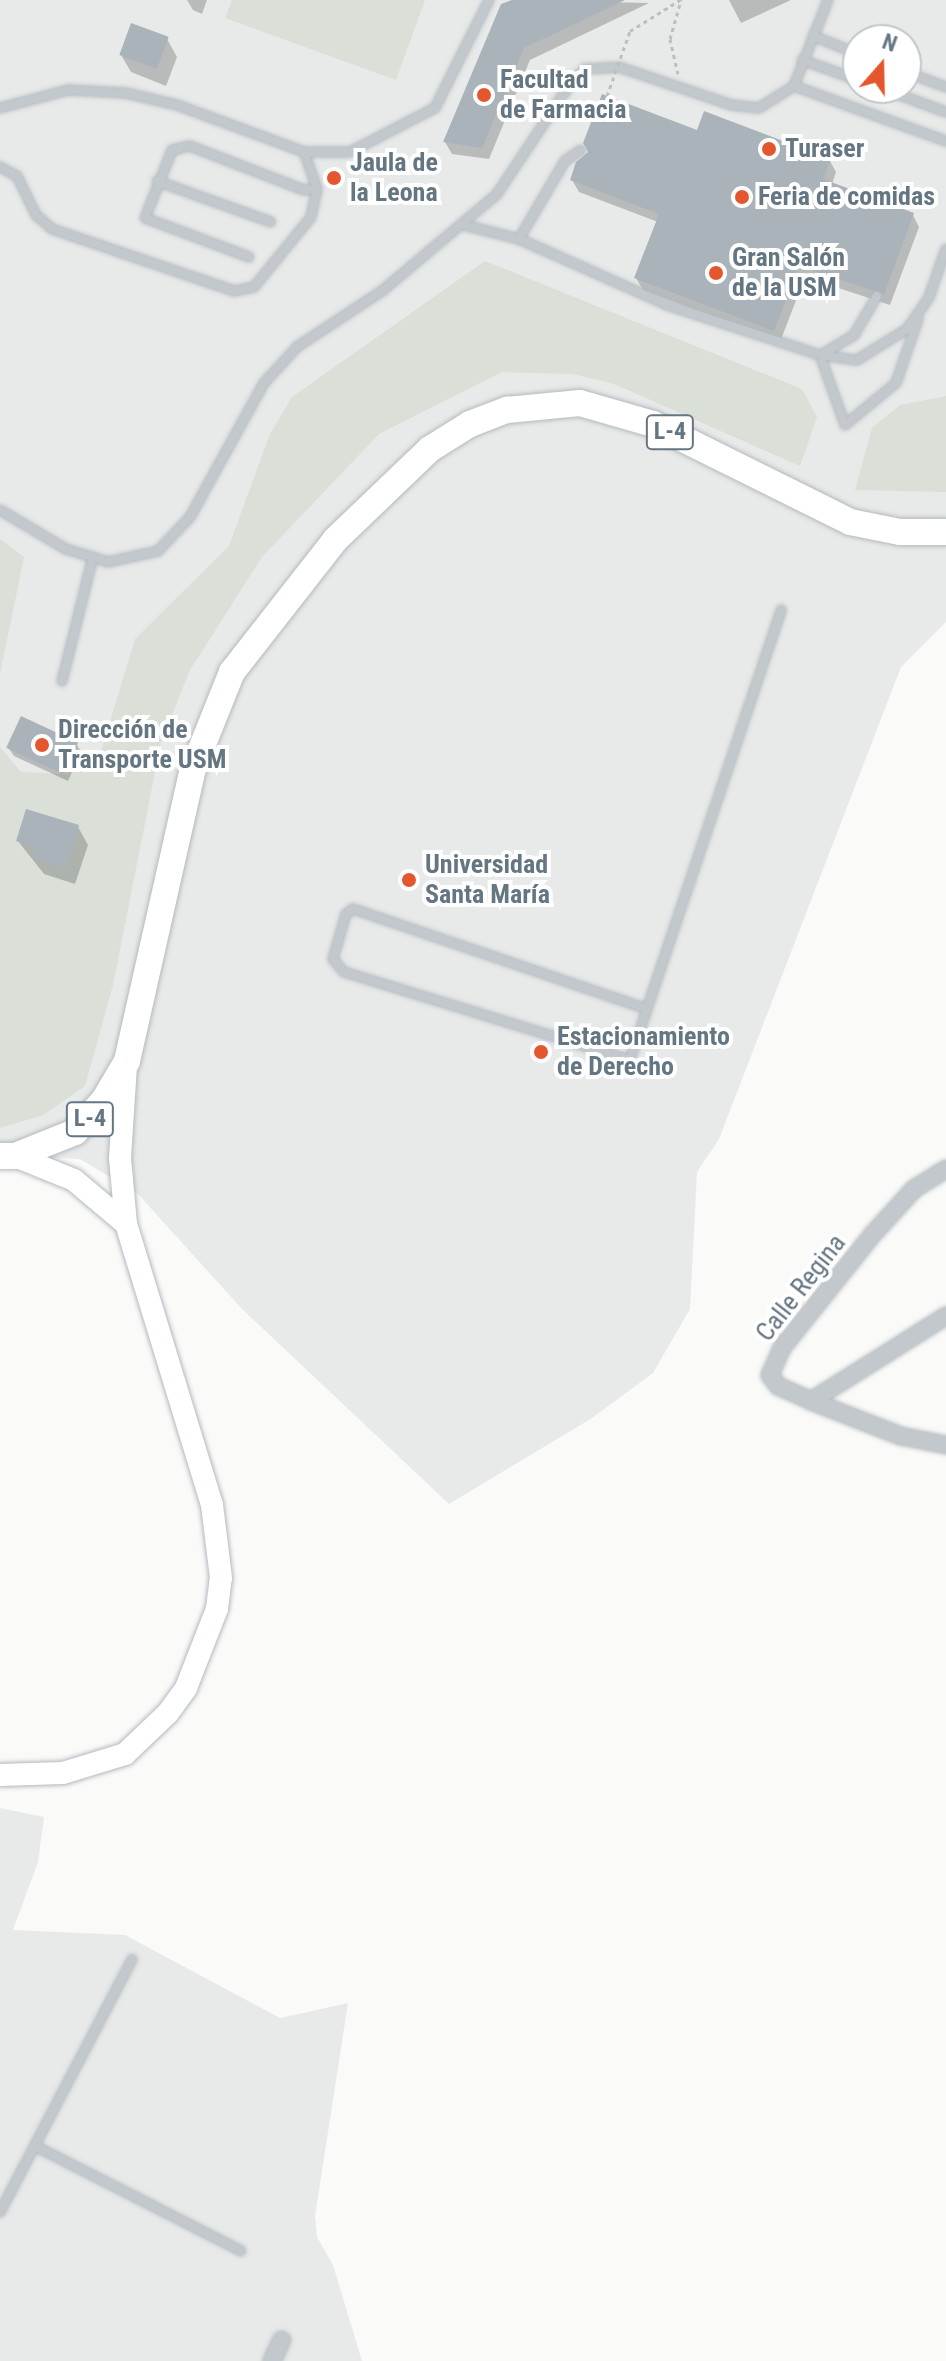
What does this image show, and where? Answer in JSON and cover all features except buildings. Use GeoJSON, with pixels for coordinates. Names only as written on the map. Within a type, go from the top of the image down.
{"type":"FeatureCollection","features":[{"type":"Feature","properties":{"kind":"main road","name":"L-4"},"geometry":{"type":"LineString","coordinates":[[8,1156],[86,1124],[127,1061],[190,781],[232,672],[335,540],[430,449],[470,424],[507,410],[580,403],[653,424],[850,522],[900,532],[946,532]]}},
{"type":"Feature","properties":{"kind":"main road"},"geometry":{"type":"LineString","coordinates":[[0,1775],[63,1773],[125,1754],[168,1713],[186,1688],[217,1609],[221,1578],[212,1505],[126,1224],[120,1158],[127,1061]]}},
{"type":"Feature","properties":{"kind":"main road"},"geometry":{"type":"LineString","coordinates":[[8,1156],[74,1180],[126,1224]]}},
{"type":"Feature","properties":{"kind":"street","name":"Calle Regina"},"geometry":{"type":"LineString","coordinates":[[946,1169],[914,1189],[873,1234],[773,1362],[770,1375],[778,1386],[811,1401],[901,1436],[946,1445]]}},
{"type":"Feature","properties":{"kind":"street"},"geometry":{"type":"LineString","coordinates":[[811,1401],[946,1316]]}},
{"type":"Feature","properties":{"kind":"street"},"geometry":{"type":"LineString","coordinates":[[272,2361],[282,2340]]}},
{"type":"Feature","properties":{"kind":"lane"},"geometry":{"type":"LineString","coordinates":[[0,108],[68,90],[126,93],[177,105],[304,152],[350,152],[435,108],[489,0]]}},
{"type":"Feature","properties":{"kind":"lane"},"geometry":{"type":"LineString","coordinates":[[0,510],[66,549],[108,562],[158,551],[190,517],[264,383],[297,347],[382,291],[464,225],[497,194],[564,92],[585,69],[619,67],[731,105],[759,108],[794,86],[828,0]]}},
{"type":"Feature","properties":{"kind":"lane"},"geometry":{"type":"LineString","coordinates":[[813,36],[842,48]]}},
{"type":"Feature","properties":{"kind":"lane"},"geometry":{"type":"LineString","coordinates":[[802,60],[842,74]]}},
{"type":"Feature","properties":{"kind":"lane"},"geometry":{"type":"LineString","coordinates":[[922,78],[946,87]]}},
{"type":"Feature","properties":{"kind":"lane"},"geometry":{"type":"LineString","coordinates":[[794,86],[946,141]]}},
{"type":"Feature","properties":{"kind":"lane"},"geometry":{"type":"LineString","coordinates":[[922,103],[946,112]]}},
{"type":"Feature","properties":{"kind":"lane"},"geometry":{"type":"LineString","coordinates":[[249,257],[150,223],[145,210],[172,150],[190,146],[304,190],[317,189]]}},
{"type":"Feature","properties":{"kind":"lane"},"geometry":{"type":"LineString","coordinates":[[519,239],[565,161],[581,150]]}},
{"type":"Feature","properties":{"kind":"lane"},"geometry":{"type":"LineString","coordinates":[[0,167],[17,176],[36,215],[52,229],[234,291],[254,287],[311,217],[317,189],[304,152]]}},
{"type":"Feature","properties":{"kind":"lane"},"geometry":{"type":"LineString","coordinates":[[157,181],[271,222]]}},
{"type":"Feature","properties":{"kind":"lane"},"geometry":{"type":"LineString","coordinates":[[464,225],[519,239],[667,305],[820,355],[857,360],[918,319]]}},
{"type":"Feature","properties":{"kind":"lane"},"geometry":{"type":"LineString","coordinates":[[820,355],[845,425],[896,383],[946,249]]}},
{"type":"Feature","properties":{"kind":"lane"},"geometry":{"type":"LineString","coordinates":[[820,355],[854,335],[877,296]]}},
{"type":"Feature","properties":{"kind":"lane"},"geometry":{"type":"LineString","coordinates":[[62,681],[93,557]]}},
{"type":"Feature","properties":{"kind":"lane"},"geometry":{"type":"LineString","coordinates":[[647,1009],[353,909],[346,914],[333,959],[344,972],[630,1060],[781,610]]}},
{"type":"Feature","properties":{"kind":"lane"},"geometry":{"type":"LineString","coordinates":[[0,2212],[132,1959]]}},
{"type":"Feature","properties":{"kind":"lane"},"geometry":{"type":"LineString","coordinates":[[35,2146],[241,2251]]}},
{"type":"Feature","properties":{"kind":"path"},"geometry":{"type":"LineString","coordinates":[[607,96],[630,31],[680,0]]}},
{"type":"Feature","properties":{"kind":"path"},"geometry":{"type":"LineString","coordinates":[[680,0],[670,39],[682,89]]}},
{"type":"Feature","properties":{"kind":"shaded area","name":"Universidad Santa María"},"geometry":{"type":"Polygon","coordinates":[[[0,0],[946,0],[946,622],[901,667],[719,1139],[697,1172],[690,1309],[653,1373],[592,1418],[449,1504],[242,1309],[137,1193],[80,1159],[15,1156],[0,1149],[0,0]]]}},
{"type":"Feature","properties":{"kind":"shaded area"},"geometry":{"type":"Polygon","coordinates":[[[232,0],[425,0],[396,80],[225,18],[232,0]]]}},
{"type":"Feature","properties":{"kind":"shaded area"},"geometry":{"type":"Polygon","coordinates":[[[485,261],[802,389],[817,417],[800,466],[614,384],[573,374],[502,372],[379,434],[262,557],[190,670],[161,742],[113,985],[85,1086],[43,1115],[0,1128],[0,747],[21,772],[68,774],[88,764],[102,748],[135,639],[229,546],[270,434],[292,397],[485,261]]]}},
{"type":"Feature","properties":{"kind":"shaded area"},"geometry":{"type":"Polygon","coordinates":[[[946,396],[946,492],[855,490],[872,428],[900,405],[946,396]]]}},
{"type":"Feature","properties":{"kind":"shaded area"},"geometry":{"type":"Polygon","coordinates":[[[0,539],[24,557],[0,674],[0,539]]]}},
{"type":"Feature","properties":{"kind":"shaded area"},"geometry":{"type":"Polygon","coordinates":[[[0,1808],[44,1817],[38,1862],[13,1930],[125,1935],[280,2018],[348,2003],[315,2216],[317,2237],[333,2265],[362,2361],[0,2361],[0,1808]]]}},
{"type":"Feature","properties":{"kind":"place","name":"Facultad de Farmacia"},"geometry":{"type":"Point","coordinates":[484,95]}},
{"type":"Feature","properties":{"kind":"place","name":"Turaser"},"geometry":{"type":"Point","coordinates":[769,149]}},
{"type":"Feature","properties":{"kind":"place","name":"Jaula de la Leona"},"geometry":{"type":"Point","coordinates":[334,178]}},
{"type":"Feature","properties":{"kind":"place","name":"Feria de comidas"},"geometry":{"type":"Point","coordinates":[742,197]}},
{"type":"Feature","properties":{"kind":"place","name":"Gran Salón de la USM"},"geometry":{"type":"Point","coordinates":[716,273]}},
{"type":"Feature","properties":{"kind":"place","name":"Dirección de Transporte USM"},"geometry":{"type":"Point","coordinates":[42,745]}},
{"type":"Feature","properties":{"kind":"place","name":"Universidad Santa María"},"geometry":{"type":"Point","coordinates":[409,880]}},
{"type":"Feature","properties":{"kind":"place","name":"Estacionamiento de Derecho"},"geometry":{"type":"Point","coordinates":[541,1052]}}]}
